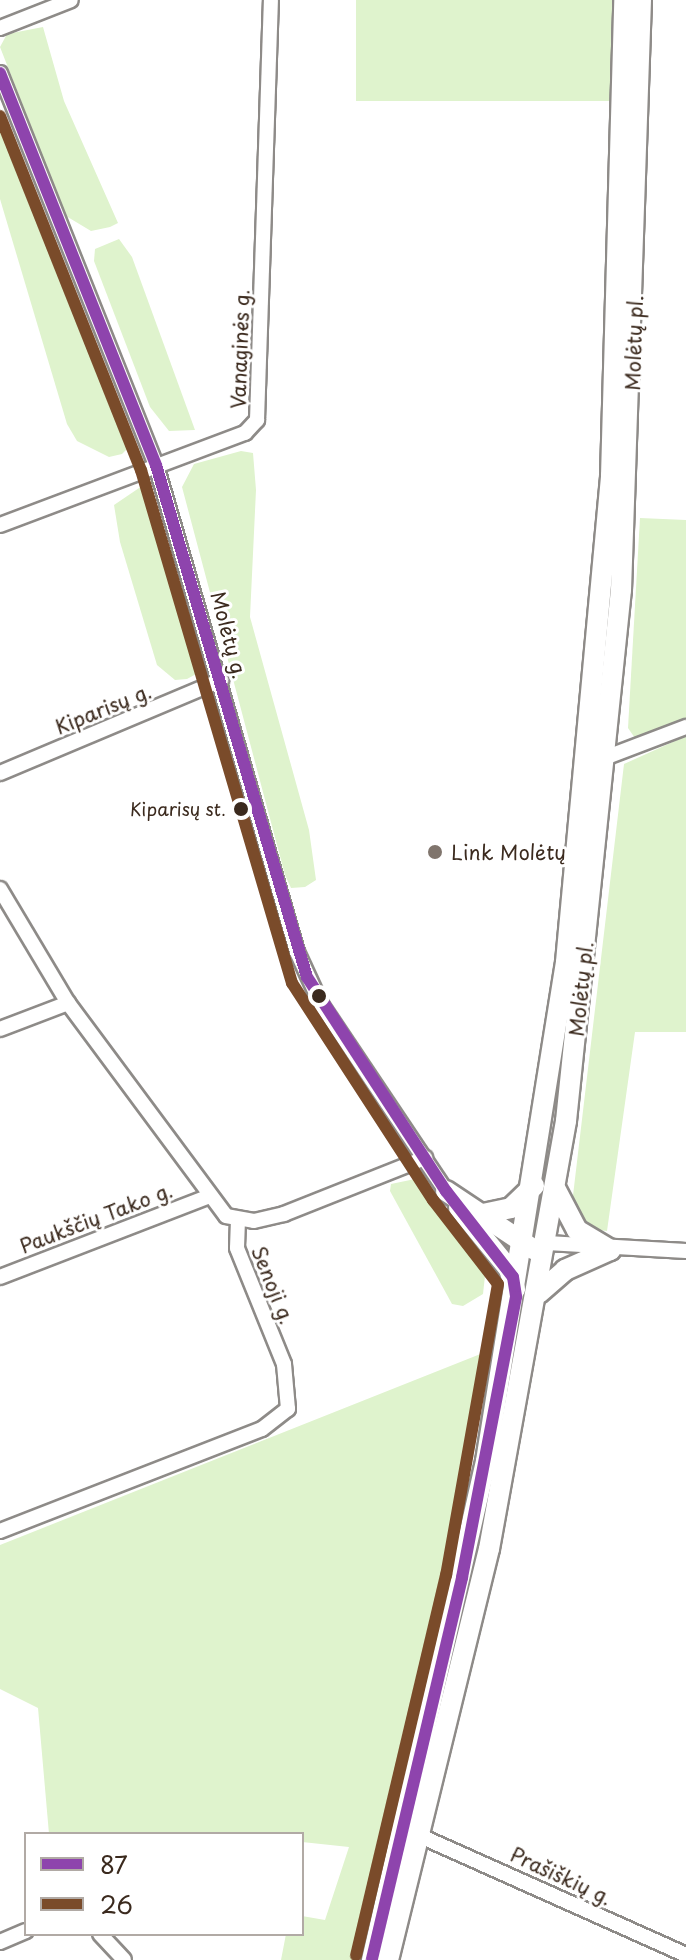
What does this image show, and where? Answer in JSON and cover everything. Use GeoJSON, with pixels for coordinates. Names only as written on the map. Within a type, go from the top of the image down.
{"type":"FeatureCollection","features":[{"type":"Feature","properties":{"kind":"highway","name":"Molėtų pl."},"geometry":{"type":"LineString","coordinates":[[372,1960],[462,1578],[516,1297],[581,835],[604,588],[624,0]]}},
{"type":"Feature","properties":{"kind":"highway","name":"Molėtų pl."},"geometry":{"type":"LineString","coordinates":[[388,1960],[489,1549],[541,1284],[555,1189],[607,757],[631,416],[641,0]]}},
{"type":"Feature","properties":{"kind":"highway"},"geometry":{"type":"LineString","coordinates":[[478,1218],[511,1208],[534,1186]]}},
{"type":"Feature","properties":{"kind":"highway"},"geometry":{"type":"LineString","coordinates":[[555,1189],[577,1230],[610,1250]]}},
{"type":"Feature","properties":{"kind":"highway"},"geometry":{"type":"LineString","coordinates":[[446,1191],[478,1218],[525,1241],[548,1236]]}},
{"type":"Feature","properties":{"kind":"highway"},"geometry":{"type":"LineString","coordinates":[[478,1218],[509,1269],[516,1297]]}},
{"type":"Feature","properties":{"kind":"highway"},"geometry":{"type":"LineString","coordinates":[[525,1241],[541,1284],[610,1250]]}},
{"type":"Feature","properties":{"kind":"street"},"geometry":{"type":"LineString","coordinates":[[0,28],[71,0]]}},
{"type":"Feature","properties":{"kind":"street","name":"Vanaginės g."},"geometry":{"type":"LineString","coordinates":[[0,525],[245,433],[257,420],[271,0]]}},
{"type":"Feature","properties":{"kind":"street","name":"Molėtų g."},"geometry":{"type":"LineString","coordinates":[[0,73],[156,465],[307,977],[446,1191]]}},
{"type":"Feature","properties":{"kind":"street","name":"Kiparisų g."},"geometry":{"type":"LineString","coordinates":[[0,773],[221,680]]}},
{"type":"Feature","properties":{"kind":"street"},"geometry":{"type":"LineString","coordinates":[[607,757],[686,727]]}},
{"type":"Feature","properties":{"kind":"street"},"geometry":{"type":"LineString","coordinates":[[0,889],[68,1003],[207,1197],[238,1221],[329,1201],[425,1158]]}},
{"type":"Feature","properties":{"kind":"street"},"geometry":{"type":"LineString","coordinates":[[0,1029],[68,1003]]}},
{"type":"Feature","properties":{"kind":"street","name":"Paukščių Tako g."},"geometry":{"type":"LineString","coordinates":[[0,1277],[207,1197]]}},
{"type":"Feature","properties":{"kind":"street","name":"Senoji g."},"geometry":{"type":"LineString","coordinates":[[0,1531],[262,1429],[288,1409],[288,1379],[237,1248],[238,1221]]}},
{"type":"Feature","properties":{"kind":"street"},"geometry":{"type":"LineString","coordinates":[[548,1236],[610,1250],[686,1251]]}},
{"type":"Feature","properties":{"kind":"street","name":"Prašiškių g."},"geometry":{"type":"LineString","coordinates":[[418,1835],[686,1955]]}},
{"type":"Feature","properties":{"kind":"street"},"geometry":{"type":"LineString","coordinates":[[0,1942],[24,1932]]}},
{"type":"Feature","properties":{"kind":"street"},"geometry":{"type":"LineString","coordinates":[[102,1936],[121,1959]]}},
{"type":"Feature","properties":{"kind":"green space"},"geometry":{"type":"Polygon","coordinates":[[[356,0],[613,0],[613,101],[356,101],[356,0]]]}},
{"type":"Feature","properties":{"kind":"green space"},"geometry":{"type":"Polygon","coordinates":[[[43,27],[64,101],[118,223],[110,227],[91,231],[66,216],[0,47],[7,34],[43,27]]]}},
{"type":"Feature","properties":{"kind":"green space"},"geometry":{"type":"Polygon","coordinates":[[[0,113],[132,444],[122,454],[109,457],[77,441],[67,424],[0,199],[0,113]]]}},
{"type":"Feature","properties":{"kind":"green space"},"geometry":{"type":"Polygon","coordinates":[[[119,239],[132,257],[195,430],[169,431],[150,407],[94,261],[95,249],[119,239]]]}},
{"type":"Feature","properties":{"kind":"green space"},"geometry":{"type":"Polygon","coordinates":[[[241,451],[253,453],[256,490],[250,617],[309,830],[316,880],[305,887],[291,888],[285,875],[182,487],[194,464],[241,451]]]}},
{"type":"Feature","properties":{"kind":"green space"},"geometry":{"type":"Polygon","coordinates":[[[142,486],[194,652],[198,673],[187,679],[175,680],[157,665],[120,542],[114,505],[142,486]]]}},
{"type":"Feature","properties":{"kind":"green space"},"geometry":{"type":"Polygon","coordinates":[[[640,518],[686,520],[686,720],[637,741],[628,728],[640,518]]]}},
{"type":"Feature","properties":{"kind":"green space"},"geometry":{"type":"Polygon","coordinates":[[[686,736],[686,1032],[635,1032],[607,1231],[598,1230],[586,1226],[572,1204],[624,764],[686,736]]]}},
{"type":"Feature","properties":{"kind":"green space"},"geometry":{"type":"Polygon","coordinates":[[[415,1179],[485,1276],[483,1294],[463,1306],[452,1304],[390,1191],[391,1184],[415,1179]]]}},
{"type":"Feature","properties":{"kind":"green space"},"geometry":{"type":"Polygon","coordinates":[[[488,1351],[463,1505],[358,1960],[281,1960],[286,1936],[304,1936],[304,1916],[325,1920],[349,1847],[304,1842],[304,1832],[49,1832],[38,1708],[0,1689],[0,1545],[488,1351]]]}},
{"type":"Feature","properties":{"kind":"transit line","name":"87"},"geometry":{"type":"LineString","coordinates":[[0,73],[156,465],[307,977],[446,1191],[513,1277],[516,1297],[462,1578],[372,1960]]}},
{"type":"Feature","properties":{"kind":"transit line","name":"26"},"geometry":{"type":"LineString","coordinates":[[0,116],[141,470],[292,983],[433,1200],[498,1284],[446,1575],[356,1956]]}},
{"type":"Feature","properties":{"kind":"place","name":"Kiparisų st."},"geometry":{"type":"Point","coordinates":[241,809]}},
{"type":"Feature","properties":{"kind":"place","name":"Link Molėtų"},"geometry":{"type":"Point","coordinates":[435,852]}}]}
